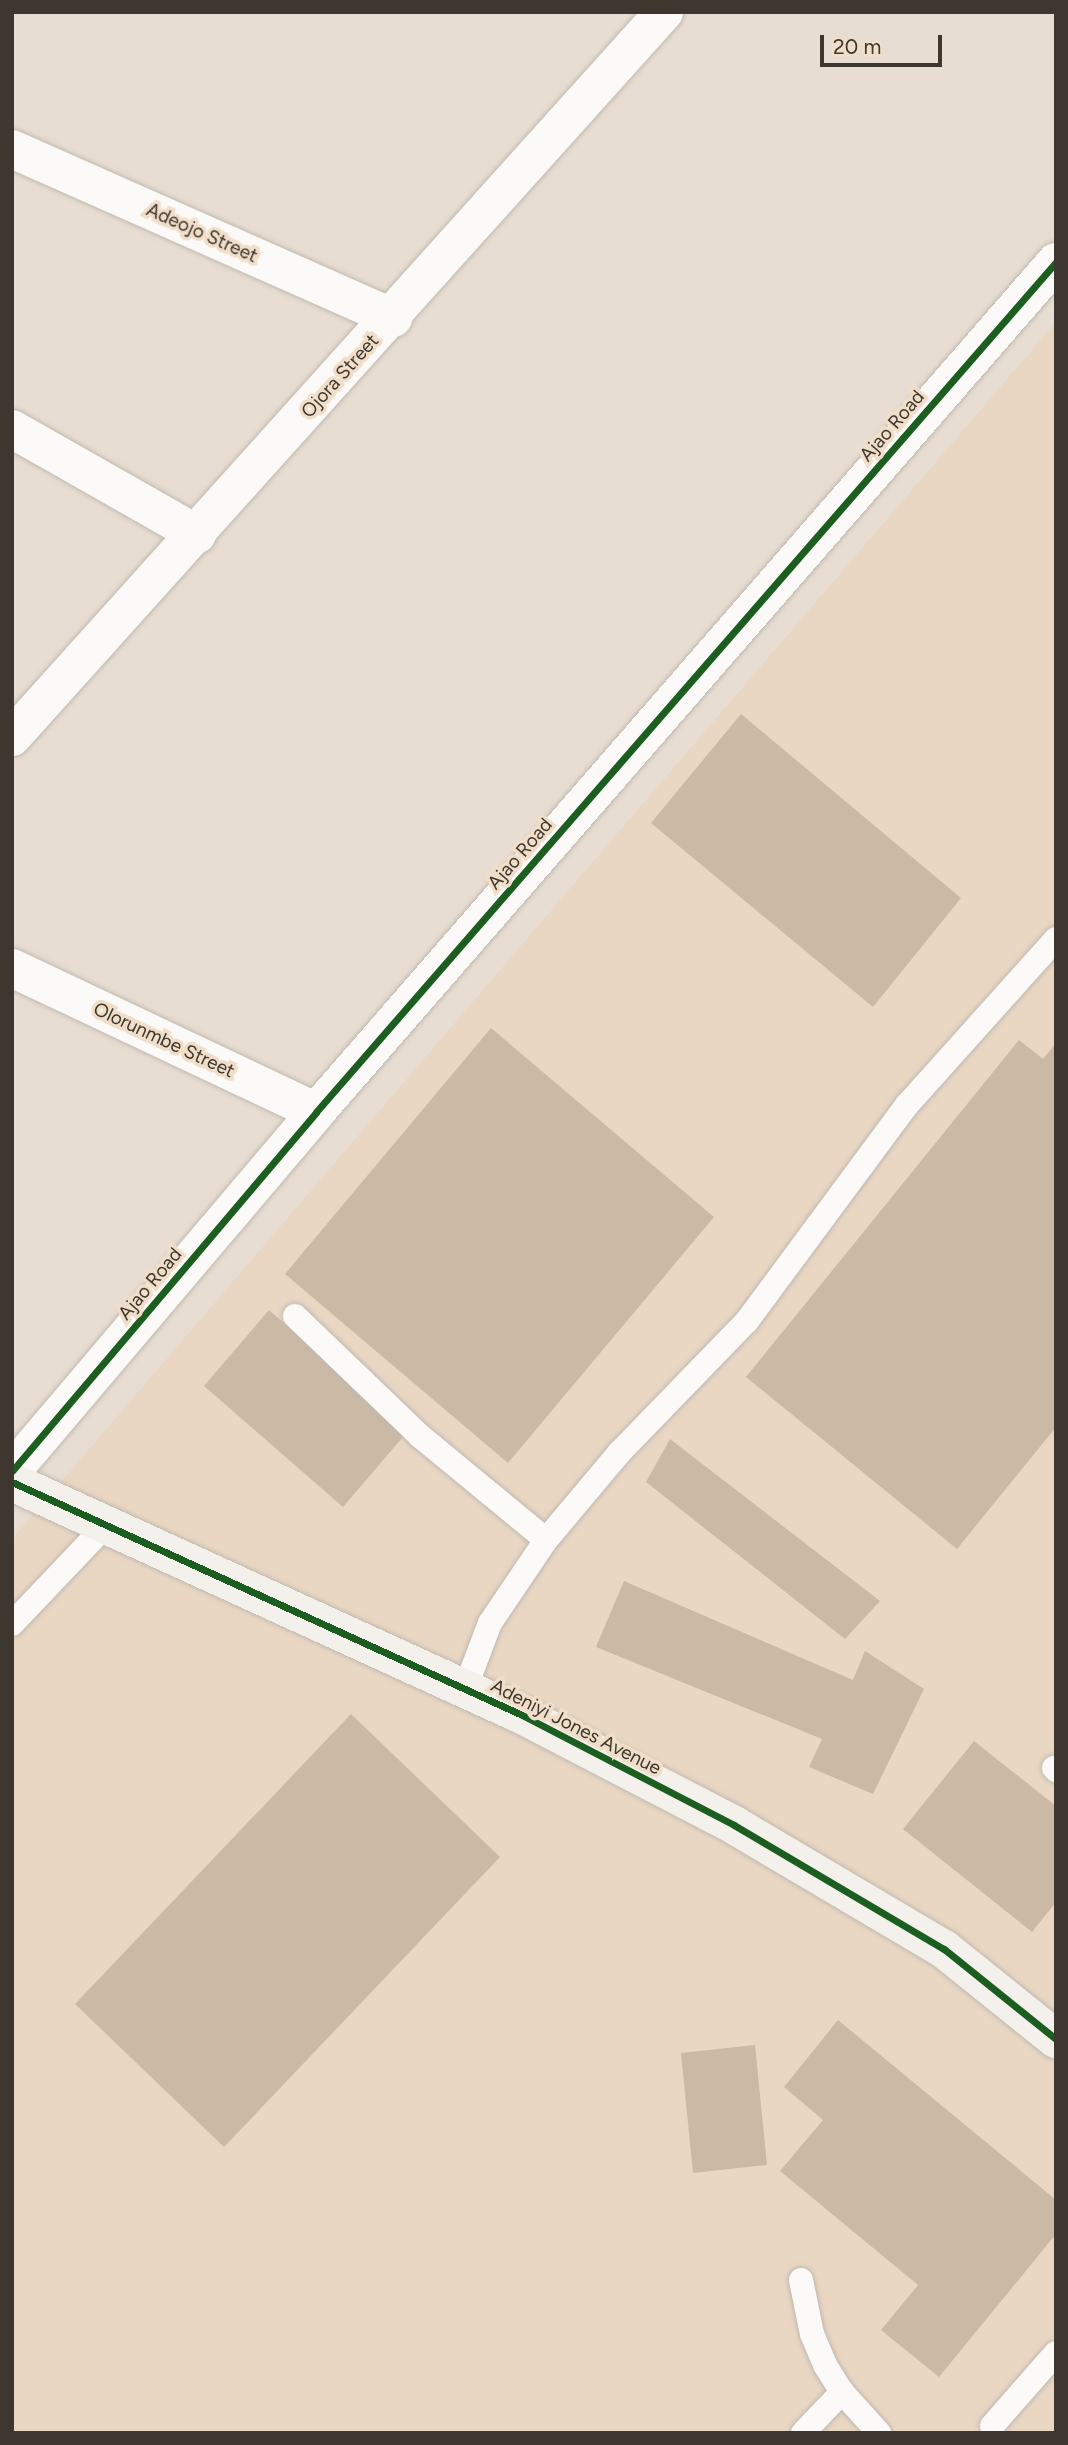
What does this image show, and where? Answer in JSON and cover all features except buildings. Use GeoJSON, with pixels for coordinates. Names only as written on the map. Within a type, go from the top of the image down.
{"type":"FeatureCollection","features":[{"type":"Feature","properties":{"kind":"street","name":"Ojora Street"},"geometry":{"type":"LineString","coordinates":[[12,737],[393,318],[664,12]]}},
{"type":"Feature","properties":{"kind":"street","name":"Adeojo Street"},"geometry":{"type":"LineString","coordinates":[[12,149],[393,318]]}},
{"type":"Feature","properties":{"kind":"street","name":"Ajao Road"},"geometry":{"type":"LineString","coordinates":[[12,1471],[316,1112],[1056,262]]}},
{"type":"Feature","properties":{"kind":"street"},"geometry":{"type":"LineString","coordinates":[[12,429],[197,534]]}},
{"type":"Feature","properties":{"kind":"street","name":"Olorunmbe Street"},"geometry":{"type":"LineString","coordinates":[[12,968],[316,1112]]}},
{"type":"Feature","properties":{"kind":"street","name":"Adeniyi Jones Avenue"},"geometry":{"type":"LineString","coordinates":[[12,1482],[465,1689],[734,1825],[943,1949],[1056,2039]]}},
{"type":"Feature","properties":{"kind":"lane"},"geometry":{"type":"LineString","coordinates":[[465,1689],[490,1623],[547,1540],[619,1453],[747,1321],[907,1105],[1056,939]]}},
{"type":"Feature","properties":{"kind":"lane"},"geometry":{"type":"LineString","coordinates":[[295,1316],[420,1436],[547,1540]]}},
{"type":"Feature","properties":{"kind":"lane"},"geometry":{"type":"LineString","coordinates":[[12,1624],[106,1525]]}},
{"type":"Feature","properties":{"kind":"lane"},"geometry":{"type":"LineString","coordinates":[[801,2280],[812,2334],[842,2392],[879,2433]]}},
{"type":"Feature","properties":{"kind":"lane"},"geometry":{"type":"LineString","coordinates":[[992,2426],[1056,2353]]}},
{"type":"Feature","properties":{"kind":"lane"},"geometry":{"type":"LineString","coordinates":[[803,2433],[842,2392]]}},
{"type":"Feature","properties":{"kind":"shaded area"},"geometry":{"type":"Polygon","coordinates":[[[1056,322],[1056,2433],[12,2433],[12,1539],[1056,322]]]}},
{"type":"Feature","properties":{"kind":"cycle path"},"geometry":{"type":"LineString","coordinates":[[12,1471],[316,1112],[1056,262]]}},
{"type":"Feature","properties":{"kind":"cycle path"},"geometry":{"type":"LineString","coordinates":[[12,1482],[522,1715],[734,1825],[944,1949],[1056,2039]]}}]}
